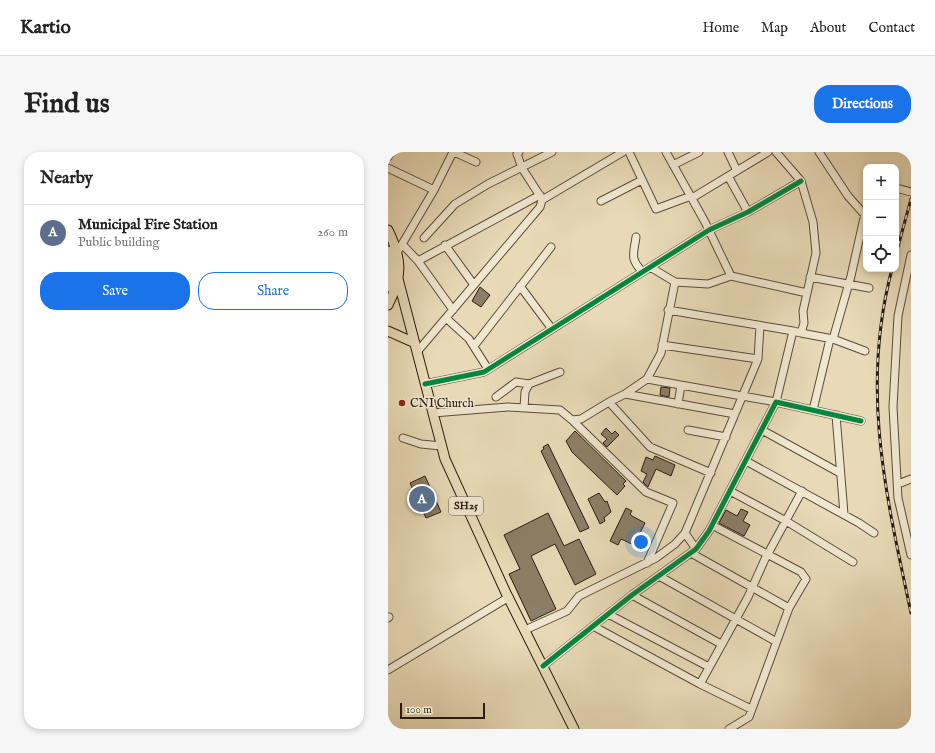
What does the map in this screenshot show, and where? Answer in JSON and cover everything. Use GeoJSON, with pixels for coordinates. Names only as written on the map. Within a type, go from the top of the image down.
{"type":"FeatureCollection","features":[{"type":"Feature","properties":{"kind":"main road","name":"SH25"},"geometry":{"type":"LineString","coordinates":[[388,230],[400,247],[398,279],[393,296],[388,305]]}},
{"type":"Feature","properties":{"kind":"main road","name":"SH25"},"geometry":{"type":"LineString","coordinates":[[388,251],[392,271],[398,279],[445,459],[508,597],[574,729]]}},
{"type":"Feature","properties":{"kind":"main road"},"geometry":{"type":"LineString","coordinates":[[388,288],[392,271]]}},
{"type":"Feature","properties":{"kind":"main road"},"geometry":{"type":"LineString","coordinates":[[388,331],[416,347]]}},
{"type":"Feature","properties":{"kind":"street"},"geometry":{"type":"LineString","coordinates":[[388,157],[391,152]]}},
{"type":"Feature","properties":{"kind":"street"},"geometry":{"type":"LineString","coordinates":[[453,310],[418,261],[400,247],[434,190],[453,152],[476,162]]}},
{"type":"Feature","properties":{"kind":"street"},"geometry":{"type":"LineString","coordinates":[[416,347],[446,318],[540,207],[541,197],[522,168],[517,154],[519,152]]}},
{"type":"Feature","properties":{"kind":"street"},"geometry":{"type":"LineString","coordinates":[[424,238],[455,204],[488,184],[552,152]]}},
{"type":"Feature","properties":{"kind":"street"},"geometry":{"type":"LineString","coordinates":[[418,261],[445,245],[541,197],[623,152]]}},
{"type":"Feature","properties":{"kind":"street"},"geometry":{"type":"LineString","coordinates":[[629,152],[656,208],[691,197],[768,152]]}},
{"type":"Feature","properties":{"kind":"street"},"geometry":{"type":"LineString","coordinates":[[666,152],[709,230],[730,276]]}},
{"type":"Feature","properties":{"kind":"street"},"geometry":{"type":"LineString","coordinates":[[673,165],[699,152]]}},
{"type":"Feature","properties":{"kind":"street"},"geometry":{"type":"LineString","coordinates":[[728,152],[737,171]]}},
{"type":"Feature","properties":{"kind":"street"},"geometry":{"type":"LineString","coordinates":[[776,152],[801,181],[813,222],[816,253],[803,311],[804,324],[801,333]]}},
{"type":"Feature","properties":{"kind":"street"},"geometry":{"type":"LineString","coordinates":[[819,152],[848,196],[863,209]]}},
{"type":"Feature","properties":{"kind":"street"},"geometry":{"type":"LineString","coordinates":[[388,168],[434,190]]}},
{"type":"Feature","properties":{"kind":"street"},"geometry":{"type":"LineString","coordinates":[[728,176],[748,212]]}},
{"type":"Feature","properties":{"kind":"street"},"geometry":{"type":"LineString","coordinates":[[601,201],[642,180]]}},
{"type":"Feature","properties":{"kind":"street"},"geometry":{"type":"LineString","coordinates":[[426,384],[488,370],[709,230],[748,212],[801,181]]}},
{"type":"Feature","properties":{"kind":"street"},"geometry":{"type":"LineString","coordinates":[[899,189],[911,192]]}},
{"type":"Feature","properties":{"kind":"street"},"geometry":{"type":"LineString","coordinates":[[813,410],[831,339],[849,284],[863,223]]}},
{"type":"Feature","properties":{"kind":"street"},"geometry":{"type":"LineString","coordinates":[[636,237],[633,260],[643,272]]}},
{"type":"Feature","properties":{"kind":"street"},"geometry":{"type":"LineString","coordinates":[[445,245],[474,285]]}},
{"type":"Feature","properties":{"kind":"street"},"geometry":{"type":"LineString","coordinates":[[474,346],[551,247]]}},
{"type":"Feature","properties":{"kind":"street"},"geometry":{"type":"LineString","coordinates":[[911,255],[898,316],[893,407],[898,498],[908,525],[911,555]]}},
{"type":"Feature","properties":{"kind":"street"},"geometry":{"type":"LineString","coordinates":[[650,267],[675,282],[708,284],[730,276],[807,293]]}},
{"type":"Feature","properties":{"kind":"street"},"geometry":{"type":"LineString","coordinates":[[810,277],[869,288]]}},
{"type":"Feature","properties":{"kind":"street"},"geometry":{"type":"LineString","coordinates":[[572,420],[581,420],[647,379],[661,353],[668,310],[675,282]]}},
{"type":"Feature","properties":{"kind":"street"},"geometry":{"type":"LineString","coordinates":[[520,286],[552,329]]}},
{"type":"Feature","properties":{"kind":"street"},"geometry":{"type":"LineString","coordinates":[[668,310],[793,331],[831,339],[864,351]]}},
{"type":"Feature","properties":{"kind":"street"},"geometry":{"type":"LineString","coordinates":[[446,318],[469,339],[488,370]]}},
{"type":"Feature","properties":{"kind":"street"},"geometry":{"type":"LineString","coordinates":[[525,630],[567,611],[579,596],[646,563],[675,544],[685,533],[758,359],[760,326]]}},
{"type":"Feature","properties":{"kind":"street"},"geometry":{"type":"LineString","coordinates":[[543,666],[632,595],[693,551],[712,525],[776,402],[793,331]]}},
{"type":"Feature","properties":{"kind":"street"},"geometry":{"type":"LineString","coordinates":[[662,345],[758,359]]}},
{"type":"Feature","properties":{"kind":"street"},"geometry":{"type":"LineString","coordinates":[[496,397],[516,382],[529,384],[560,372]]}},
{"type":"Feature","properties":{"kind":"street"},"geometry":{"type":"LineString","coordinates":[[647,379],[776,402],[861,421]]}},
{"type":"Feature","properties":{"kind":"street"},"geometry":{"type":"LineString","coordinates":[[524,408],[525,392],[529,384]]}},
{"type":"Feature","properties":{"kind":"street"},"geometry":{"type":"LineString","coordinates":[[678,404],[681,385]]}},
{"type":"Feature","properties":{"kind":"street"},"geometry":{"type":"LineString","coordinates":[[625,394],[735,414]]}},
{"type":"Feature","properties":{"kind":"street"},"geometry":{"type":"LineString","coordinates":[[609,402],[650,446],[711,473]]}},
{"type":"Feature","properties":{"kind":"street"},"geometry":{"type":"LineString","coordinates":[[433,413],[508,407],[560,410],[646,492],[673,503],[646,563]]}},
{"type":"Feature","properties":{"kind":"street"},"geometry":{"type":"LineString","coordinates":[[836,415],[844,514]]}},
{"type":"Feature","properties":{"kind":"street"},"geometry":{"type":"LineString","coordinates":[[688,430],[726,437]]}},
{"type":"Feature","properties":{"kind":"street"},"geometry":{"type":"LineString","coordinates":[[762,430],[840,473]]}},
{"type":"Feature","properties":{"kind":"street"},"geometry":{"type":"LineString","coordinates":[[404,438],[421,444],[442,446]]}},
{"type":"Feature","properties":{"kind":"street"},"geometry":{"type":"LineString","coordinates":[[746,461],[844,514],[874,533]]}},
{"type":"Feature","properties":{"kind":"street"},"geometry":{"type":"LineString","coordinates":[[898,484],[911,480]]}},
{"type":"Feature","properties":{"kind":"street"},"geometry":{"type":"LineString","coordinates":[[730,491],[786,521],[853,562]]}},
{"type":"Feature","properties":{"kind":"street"},"geometry":{"type":"LineString","coordinates":[[700,684],[802,491]]}},
{"type":"Feature","properties":{"kind":"street"},"geometry":{"type":"LineString","coordinates":[[712,525],[801,572],[806,579],[789,608],[749,717],[729,729]]}},
{"type":"Feature","properties":{"kind":"street"},"geometry":{"type":"LineString","coordinates":[[685,533],[693,551],[752,588],[789,608]]}},
{"type":"Feature","properties":{"kind":"street"},"geometry":{"type":"LineString","coordinates":[[659,576],[735,620],[776,641]]}},
{"type":"Feature","properties":{"kind":"street"},"geometry":{"type":"LineString","coordinates":[[632,595],[721,644]]}},
{"type":"Feature","properties":{"kind":"street"},"geometry":{"type":"LineString","coordinates":[[388,670],[508,597]]}},
{"type":"Feature","properties":{"kind":"street"},"geometry":{"type":"LineString","coordinates":[[608,614],[709,667]]}},
{"type":"Feature","properties":{"kind":"street"},"geometry":{"type":"LineString","coordinates":[[593,626],[700,684],[751,709]]}},
{"type":"Feature","properties":{"kind":"building"},"geometry":{"type":"Polygon","coordinates":[[[480,287],[490,295],[481,307],[472,301],[480,287]]]}},
{"type":"Feature","properties":{"kind":"building"},"geometry":{"type":"Polygon","coordinates":[[[661,387],[670,388],[669,397],[660,395],[661,387]]]}},
{"type":"Feature","properties":{"kind":"building"},"geometry":{"type":"Polygon","coordinates":[[[606,428],[612,434],[615,431],[619,435],[607,447],[603,443],[607,439],[601,434],[606,428]]]}},
{"type":"Feature","properties":{"kind":"building"},"geometry":{"type":"Polygon","coordinates":[[[575,431],[626,481],[623,484],[625,486],[617,495],[572,452],[566,441],[575,431]]]}},
{"type":"Feature","properties":{"kind":"building"},"geometry":{"type":"Polygon","coordinates":[[[548,444],[589,528],[580,532],[541,451],[544,449],[543,447],[548,444]]]}},
{"type":"Feature","properties":{"kind":"building"},"geometry":{"type":"Polygon","coordinates":[[[655,456],[675,465],[671,476],[656,469],[648,487],[643,482],[647,474],[641,471],[646,457],[653,460],[655,456]]]}},
{"type":"Feature","properties":{"kind":"building"},"geometry":{"type":"Polygon","coordinates":[[[425,476],[441,512],[426,518],[410,483],[425,476]]]}},
{"type":"Feature","properties":{"kind":"building"},"geometry":{"type":"Polygon","coordinates":[[[599,493],[605,502],[607,501],[611,512],[604,518],[605,521],[600,524],[588,499],[599,493]]]}},
{"type":"Feature","properties":{"kind":"building"},"geometry":{"type":"Polygon","coordinates":[[[626,508],[632,511],[630,514],[632,516],[645,523],[634,545],[621,539],[618,545],[610,541],[626,508]]]}},
{"type":"Feature","properties":{"kind":"building"},"geometry":{"type":"Polygon","coordinates":[[[741,509],[748,512],[743,521],[750,525],[744,536],[719,523],[726,510],[737,516],[741,509]]]}},
{"type":"Feature","properties":{"kind":"building"},"geometry":{"type":"Polygon","coordinates":[[[548,513],[564,546],[579,539],[596,574],[575,585],[555,544],[531,556],[556,609],[531,621],[509,574],[520,569],[504,535],[548,513]]]}},
{"type":"Feature","properties":{"kind":"railway"},"geometry":{"type":"LineString","coordinates":[[899,243],[911,199]]}},
{"type":"Feature","properties":{"kind":"railway"},"geometry":{"type":"LineString","coordinates":[[891,272],[883,313],[878,357],[877,399],[880,442],[886,484],[911,613]]}},
{"type":"Feature","properties":{"kind":"cycle path"},"geometry":{"type":"LineString","coordinates":[[425,384],[484,372],[709,230],[748,212],[801,181]]}},
{"type":"Feature","properties":{"kind":"cycle path"},"geometry":{"type":"LineString","coordinates":[[543,666],[632,595],[696,549],[709,531],[776,402],[861,421]]}},
{"type":"Feature","properties":{"kind":"place","name":"CNI Church"},"geometry":{"type":"Point","coordinates":[402,403]}},
{"type":"Feature","properties":{"kind":"place","name":"Municipal Fire Station"},"geometry":{"type":"Point","coordinates":[422,499]}}]}
